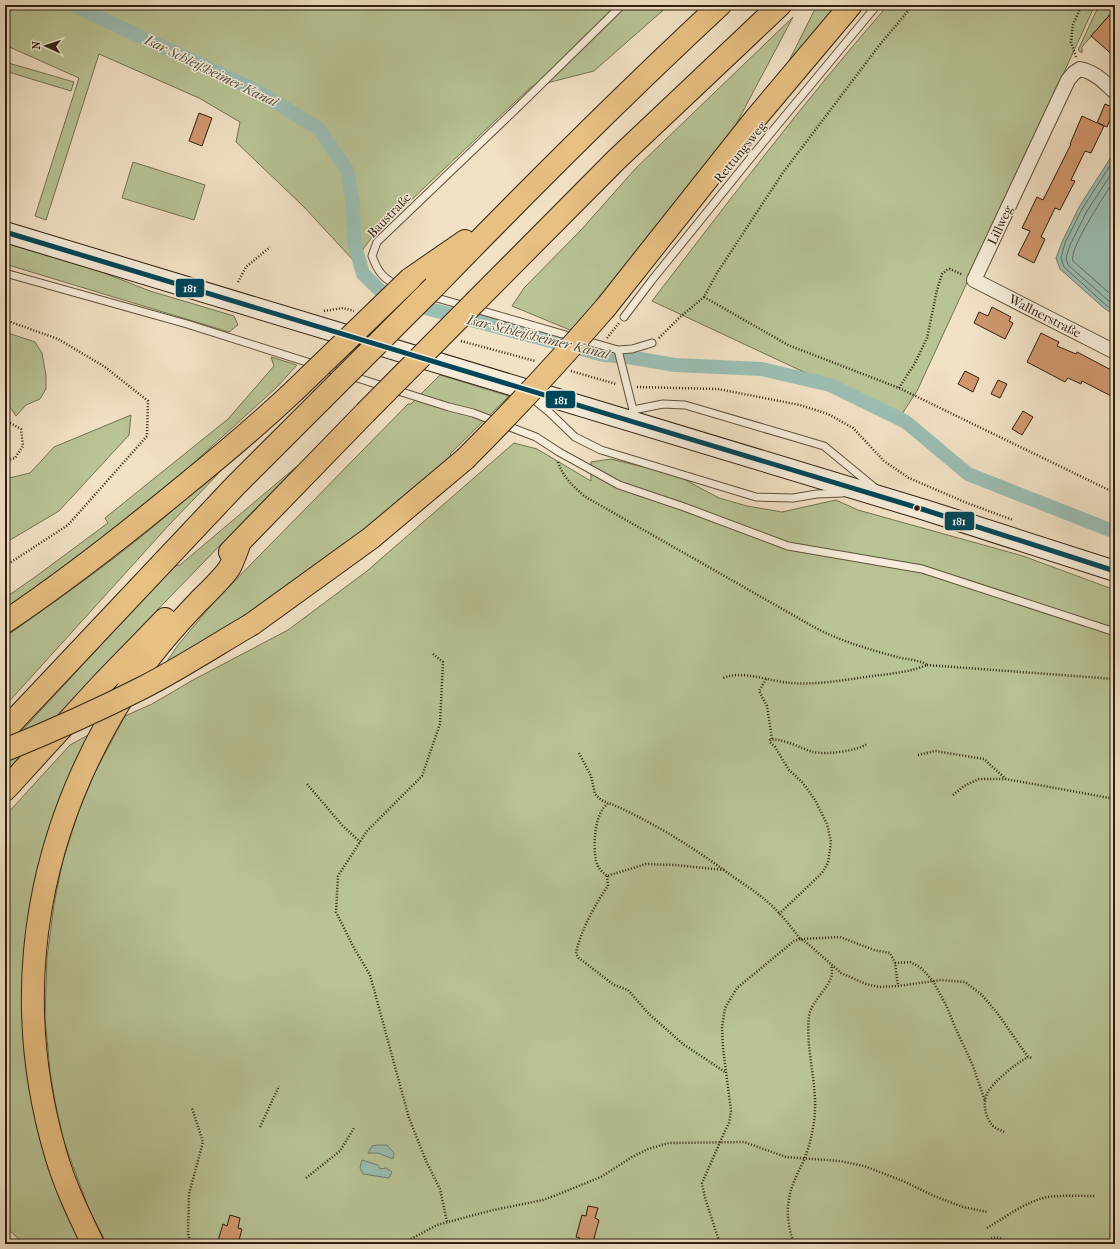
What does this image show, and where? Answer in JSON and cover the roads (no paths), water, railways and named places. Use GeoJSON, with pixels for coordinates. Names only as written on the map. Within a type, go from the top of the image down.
{"type":"FeatureCollection","features":[{"type":"Feature","properties":{"kind":"highway"},"geometry":{"type":"LineString","coordinates":[[5,622],[52,590],[129,532],[211,464],[294,391],[419,288],[507,212],[663,57],[720,5]]}},
{"type":"Feature","properties":{"kind":"highway"},"geometry":{"type":"LineString","coordinates":[[5,790],[100,686],[365,413],[616,160],[780,5]]}},
{"type":"Feature","properties":{"kind":"highway"},"geometry":{"type":"LineString","coordinates":[[5,750],[144,686],[189,662],[252,624],[372,538],[465,459],[556,364],[615,312],[756,119],[851,5]]}},
{"type":"Feature","properties":{"kind":"highway"},"geometry":{"type":"LineString","coordinates":[[5,730],[230,492],[321,400],[419,288]]}},
{"type":"Feature","properties":{"kind":"highway"},"geometry":{"type":"LineString","coordinates":[[93,1244],[68,1188],[56,1156],[38,1080],[34,1043],[33,976],[36,939],[45,883],[62,820],[76,786],[103,731],[142,669],[177,623],[230,568],[240,542]]}},
{"type":"Feature","properties":{"kind":"main road"},"geometry":{"type":"LineString","coordinates":[[5,232],[519,388],[630,415],[867,493],[980,527],[1115,571]]}},
{"type":"Feature","properties":{"kind":"street","name":"Lillweg"},"geometry":{"type":"LineString","coordinates":[[974,280],[1068,80],[1080,69],[1088,71],[1096,75],[1115,92]]}},
{"type":"Feature","properties":{"kind":"street","name":"Wallnerstraße"},"geometry":{"type":"LineString","coordinates":[[974,280],[1115,352]]}},
{"type":"Feature","properties":{"kind":"lane","name":"Baustraße"},"geometry":{"type":"LineString","coordinates":[[622,5],[377,242],[372,256],[383,277],[398,286],[419,288],[602,345],[619,352],[652,342]]}},
{"type":"Feature","properties":{"kind":"lane","name":"Rettungsweg"},"geometry":{"type":"LineString","coordinates":[[615,312],[770,134],[877,5]]}},
{"type":"Feature","properties":{"kind":"lane"},"geometry":{"type":"LineString","coordinates":[[5,273],[187,324],[449,407],[473,413],[536,437],[559,452],[619,485],[684,507],[788,546],[922,569],[1115,632]]}},
{"type":"Feature","properties":{"kind":"lane"},"geometry":{"type":"LineString","coordinates":[[619,352],[625,376],[630,415],[663,404],[685,405],[824,446],[889,500]]}},
{"type":"Feature","properties":{"kind":"lane"},"geometry":{"type":"LineString","coordinates":[[519,388],[549,412],[575,437],[601,450],[756,497],[793,498],[818,494],[867,493]]}},
{"type":"Feature","properties":{"kind":"water"},"geometry":{"type":"Polygon","coordinates":[[[1115,151],[1115,315],[1105,309],[1060,269],[1056,258],[1079,207],[1115,151]]]}},
{"type":"Feature","properties":{"kind":"water"},"geometry":{"type":"Polygon","coordinates":[[[387,1145],[394,1153],[393,1159],[378,1153],[368,1153],[372,1146],[387,1145]]]}},
{"type":"Feature","properties":{"kind":"water"},"geometry":{"type":"Polygon","coordinates":[[[362,1160],[378,1165],[380,1169],[386,1168],[392,1172],[389,1178],[363,1174],[360,1168],[362,1160]]]}},
{"type":"Feature","properties":{"kind":"waterway","name":"Isar-Schleißheimer Kanal"},"geometry":{"type":"LineString","coordinates":[[73,5],[259,92],[319,129],[347,170],[353,204],[354,242],[363,274],[388,298],[604,355],[628,357],[675,365],[762,369],[830,385],[906,422],[968,474],[1115,532]]}}]}
